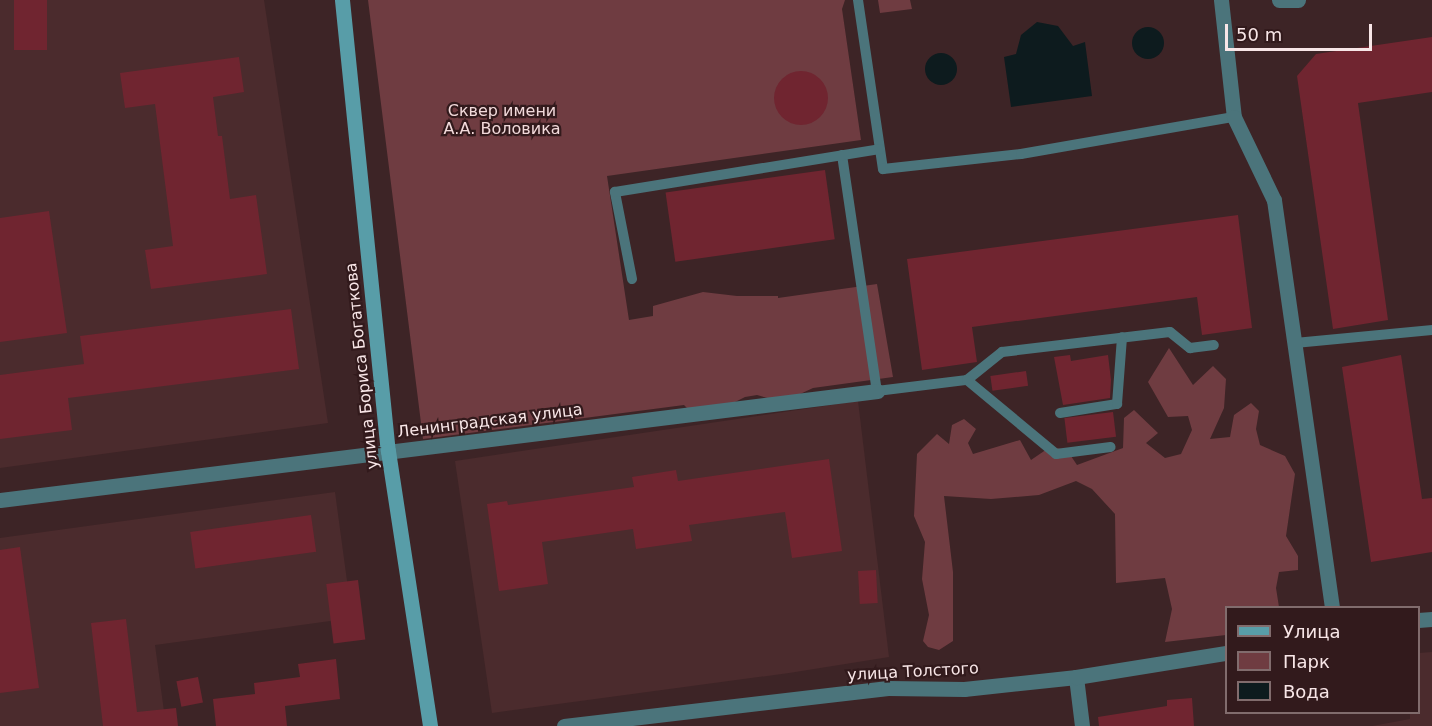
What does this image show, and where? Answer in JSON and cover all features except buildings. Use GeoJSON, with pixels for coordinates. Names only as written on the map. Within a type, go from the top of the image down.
{"type":"FeatureCollection","features":[{"type":"Feature","properties":{"kind":"main road","name":"улица Бориса Богаткова"},"geometry":{"type":"LineString","coordinates":[[342,0],[388,451],[430,726]]}},
{"type":"Feature","properties":{"kind":"street"},"geometry":{"type":"LineString","coordinates":[[1221,0],[1234,117],[1274,200],[1332,606]]}},
{"type":"Feature","properties":{"kind":"street"},"geometry":{"type":"LineString","coordinates":[[1279,0],[1298,0]]}},
{"type":"Feature","properties":{"kind":"street","name":"Ленинградская улица"},"geometry":{"type":"LineString","coordinates":[[0,500],[877,391]]}},
{"type":"Feature","properties":{"kind":"street","name":"улица Толстого"},"geometry":{"type":"LineString","coordinates":[[564,726],[888,688],[964,689],[1076,677],[1225,653]]}},
{"type":"Feature","properties":{"kind":"street"},"geometry":{"type":"LineString","coordinates":[[1076,677],[1082,726]]}},
{"type":"Feature","properties":{"kind":"lane"},"geometry":{"type":"LineString","coordinates":[[858,0],[883,169],[1021,154],[1108,137],[1234,117]]}},
{"type":"Feature","properties":{"kind":"lane"},"geometry":{"type":"LineString","coordinates":[[632,279],[615,192],[880,149]]}},
{"type":"Feature","properties":{"kind":"lane"},"geometry":{"type":"LineString","coordinates":[[842,155],[877,391],[967,380],[1002,352],[1170,332],[1190,348],[1214,345]]}},
{"type":"Feature","properties":{"kind":"lane"},"geometry":{"type":"LineString","coordinates":[[1295,344],[1432,330]]}},
{"type":"Feature","properties":{"kind":"lane"},"geometry":{"type":"LineString","coordinates":[[1060,413],[1117,404],[1122,337]]}},
{"type":"Feature","properties":{"kind":"lane"},"geometry":{"type":"LineString","coordinates":[[967,380],[1056,454],[1112,447]]}},
{"type":"Feature","properties":{"kind":"shaded area"},"geometry":{"type":"Polygon","coordinates":[[[0,0],[264,0],[328,423],[0,468],[0,0]]]}},
{"type":"Feature","properties":{"kind":"shaded area"},"geometry":{"type":"Polygon","coordinates":[[[858,401],[889,657],[789,673],[492,713],[455,461],[858,401]]]}},
{"type":"Feature","properties":{"kind":"shaded area"},"geometry":{"type":"Polygon","coordinates":[[[335,492],[352,618],[155,645],[166,726],[0,726],[0,538],[335,492]]]}},
{"type":"Feature","properties":{"kind":"shaded area"},"geometry":{"type":"Polygon","coordinates":[[[1432,652],[1432,726],[1372,726],[1410,719],[1410,714],[1420,714],[1420,653],[1432,652]]]}},
{"type":"Feature","properties":{"kind":"green space","name":"Cквер имени А.А. Воловика"},"geometry":{"type":"Polygon","coordinates":[[[368,0],[845,0],[842,9],[861,140],[607,176],[629,320],[653,316],[653,306],[703,292],[737,296],[778,296],[778,298],[877,284],[893,377],[813,388],[798,395],[775,400],[757,395],[745,397],[731,404],[691,412],[684,405],[423,439],[368,0]]]}},
{"type":"Feature","properties":{"kind":"green space"},"geometry":{"type":"Polygon","coordinates":[[[878,0],[910,0],[912,9],[880,13],[878,0]]]}},
{"type":"Feature","properties":{"kind":"green space"},"geometry":{"type":"Polygon","coordinates":[[[1169,348],[1193,385],[1213,366],[1226,379],[1224,408],[1210,439],[1230,437],[1234,415],[1251,403],[1259,411],[1256,429],[1260,445],[1285,456],[1295,474],[1286,536],[1298,556],[1298,570],[1279,572],[1276,588],[1279,606],[1225,606],[1225,635],[1165,642],[1172,609],[1165,578],[1116,583],[1115,514],[1092,489],[1076,481],[1039,495],[991,499],[944,496],[953,572],[953,641],[939,650],[928,647],[923,641],[929,615],[922,579],[925,542],[914,516],[917,454],[937,434],[949,444],[952,425],[964,419],[976,429],[968,443],[973,454],[1020,440],[1031,460],[1050,447],[1067,450],[1077,465],[1123,448],[1124,418],[1134,410],[1158,433],[1146,443],[1165,458],[1181,454],[1192,430],[1188,416],[1168,417],[1148,382],[1169,348]]]}},
{"type":"Feature","properties":{"kind":"water"},"geometry":{"type":"Polygon","coordinates":[[[1037,22],[1058,26],[1073,46],[1085,42],[1092,96],[1011,107],[1004,57],[1016,54],[1021,35],[1037,22]]]}},
{"type":"Feature","properties":{"kind":"water"},"geometry":{"type":"Polygon","coordinates":[[[1148,27],[1159,32],[1164,43],[1159,54],[1148,59],[1137,54],[1132,43],[1137,32],[1148,27]]]}},
{"type":"Feature","properties":{"kind":"water"},"geometry":{"type":"Polygon","coordinates":[[[941,53],[952,58],[957,69],[952,80],[941,85],[930,80],[925,69],[930,58],[941,53]]]}}]}
